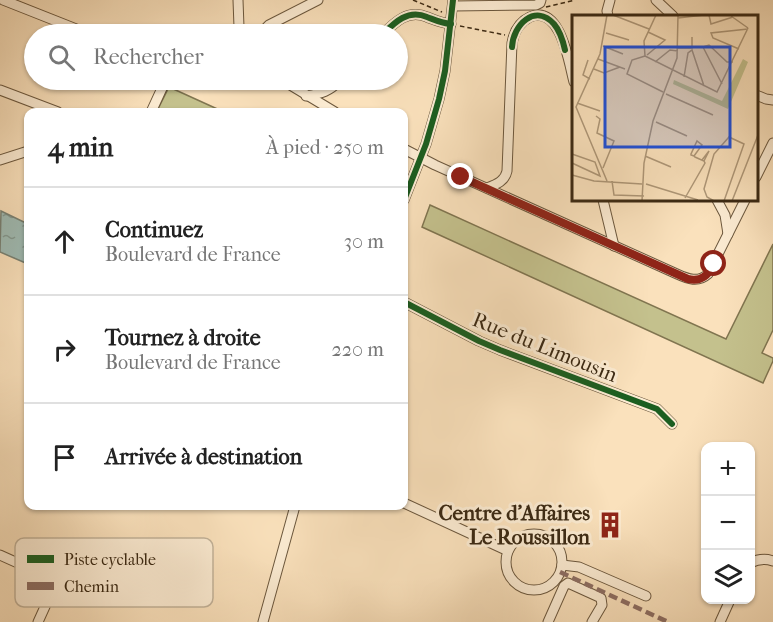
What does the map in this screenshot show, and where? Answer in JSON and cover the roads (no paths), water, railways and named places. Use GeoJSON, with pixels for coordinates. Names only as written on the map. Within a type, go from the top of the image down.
{"type":"FeatureCollection","features":[{"type":"Feature","properties":{"kind":"street"},"geometry":{"type":"LineString","coordinates":[[3,0],[64,24]]}},
{"type":"Feature","properties":{"kind":"street"},"geometry":{"type":"LineString","coordinates":[[238,0],[238,24]]}},
{"type":"Feature","properties":{"kind":"street"},"geometry":{"type":"LineString","coordinates":[[270,24],[318,0]]}},
{"type":"Feature","properties":{"kind":"street"},"geometry":{"type":"LineString","coordinates":[[394,24],[411,15],[420,15],[438,22],[452,11],[536,5],[541,0]]}},
{"type":"Feature","properties":{"kind":"street"},"geometry":{"type":"LineString","coordinates":[[608,15],[610,0]]}},
{"type":"Feature","properties":{"kind":"street"},"geometry":{"type":"LineString","coordinates":[[656,0],[672,15]]}},
{"type":"Feature","properties":{"kind":"street"},"geometry":{"type":"LineString","coordinates":[[408,190],[426,144],[439,99],[445,71],[452,11]]}},
{"type":"Feature","properties":{"kind":"street"},"geometry":{"type":"LineString","coordinates":[[487,188],[504,179],[507,171],[513,37],[521,22],[534,16],[540,16],[555,25],[561,34],[572,78]]}},
{"type":"Feature","properties":{"kind":"street"},"geometry":{"type":"LineString","coordinates":[[0,90],[47,108]]}},
{"type":"Feature","properties":{"kind":"street"},"geometry":{"type":"LineString","coordinates":[[153,108],[161,90]]}},
{"type":"Feature","properties":{"kind":"street"},"geometry":{"type":"LineString","coordinates":[[297,90],[328,108]]}},
{"type":"Feature","properties":{"kind":"street"},"geometry":{"type":"LineString","coordinates":[[306,96],[329,90]]}},
{"type":"Feature","properties":{"kind":"street"},"geometry":{"type":"LineString","coordinates":[[758,96],[773,100]]}},
{"type":"Feature","properties":{"kind":"street"},"geometry":{"type":"LineString","coordinates":[[758,173],[773,143]]}},
{"type":"Feature","properties":{"kind":"street"},"geometry":{"type":"LineString","coordinates":[[408,151],[684,278],[696,280],[708,274],[745,201]]}},
{"type":"Feature","properties":{"kind":"street"},"geometry":{"type":"LineString","coordinates":[[0,160],[24,152]]}},
{"type":"Feature","properties":{"kind":"street"},"geometry":{"type":"LineString","coordinates":[[603,201],[614,246]]}},
{"type":"Feature","properties":{"kind":"street"},"geometry":{"type":"LineString","coordinates":[[718,201],[725,215],[729,234]]}},
{"type":"Feature","properties":{"kind":"street","name":"Rue du Limousin"},"geometry":{"type":"LineString","coordinates":[[408,304],[500,350],[657,410],[672,424]]}},
{"type":"Feature","properties":{"kind":"street"},"geometry":{"type":"LineString","coordinates":[[408,505],[508,551]]}},
{"type":"Feature","properties":{"kind":"street"},"geometry":{"type":"LineString","coordinates":[[263,622],[294,510]]}},
{"type":"Feature","properties":{"kind":"street"},"geometry":{"type":"LineString","coordinates":[[535,534],[546,536],[556,544],[562,565],[556,580],[542,589],[532,590],[522,587],[513,580],[508,572],[506,560],[508,551],[516,540],[525,535],[535,534]]}},
{"type":"Feature","properties":{"kind":"street"},"geometry":{"type":"LineString","coordinates":[[0,555],[15,562]]}},
{"type":"Feature","properties":{"kind":"street"},"geometry":{"type":"LineString","coordinates":[[755,560],[773,561]]}},
{"type":"Feature","properties":{"kind":"street"},"geometry":{"type":"LineString","coordinates":[[562,565],[579,567],[646,596]]}},
{"type":"Feature","properties":{"kind":"street"},"geometry":{"type":"LineString","coordinates":[[548,622],[564,586],[570,584],[601,598],[602,605],[592,622]]}},
{"type":"Feature","properties":{"kind":"street"},"geometry":{"type":"LineString","coordinates":[[720,622],[728,604]]}},
{"type":"Feature","properties":{"kind":"street"},"geometry":{"type":"LineString","coordinates":[[38,622],[45,607]]}},
{"type":"Feature","properties":{"kind":"water"},"geometry":{"type":"Polygon","coordinates":[[[1,211],[24,222],[24,262],[0,252],[1,211]]]}},
{"type":"Feature","properties":{"kind":"place","name":"Centre d’Affaires Le Roussillon"},"geometry":{"type":"Point","coordinates":[610,525]}}]}
